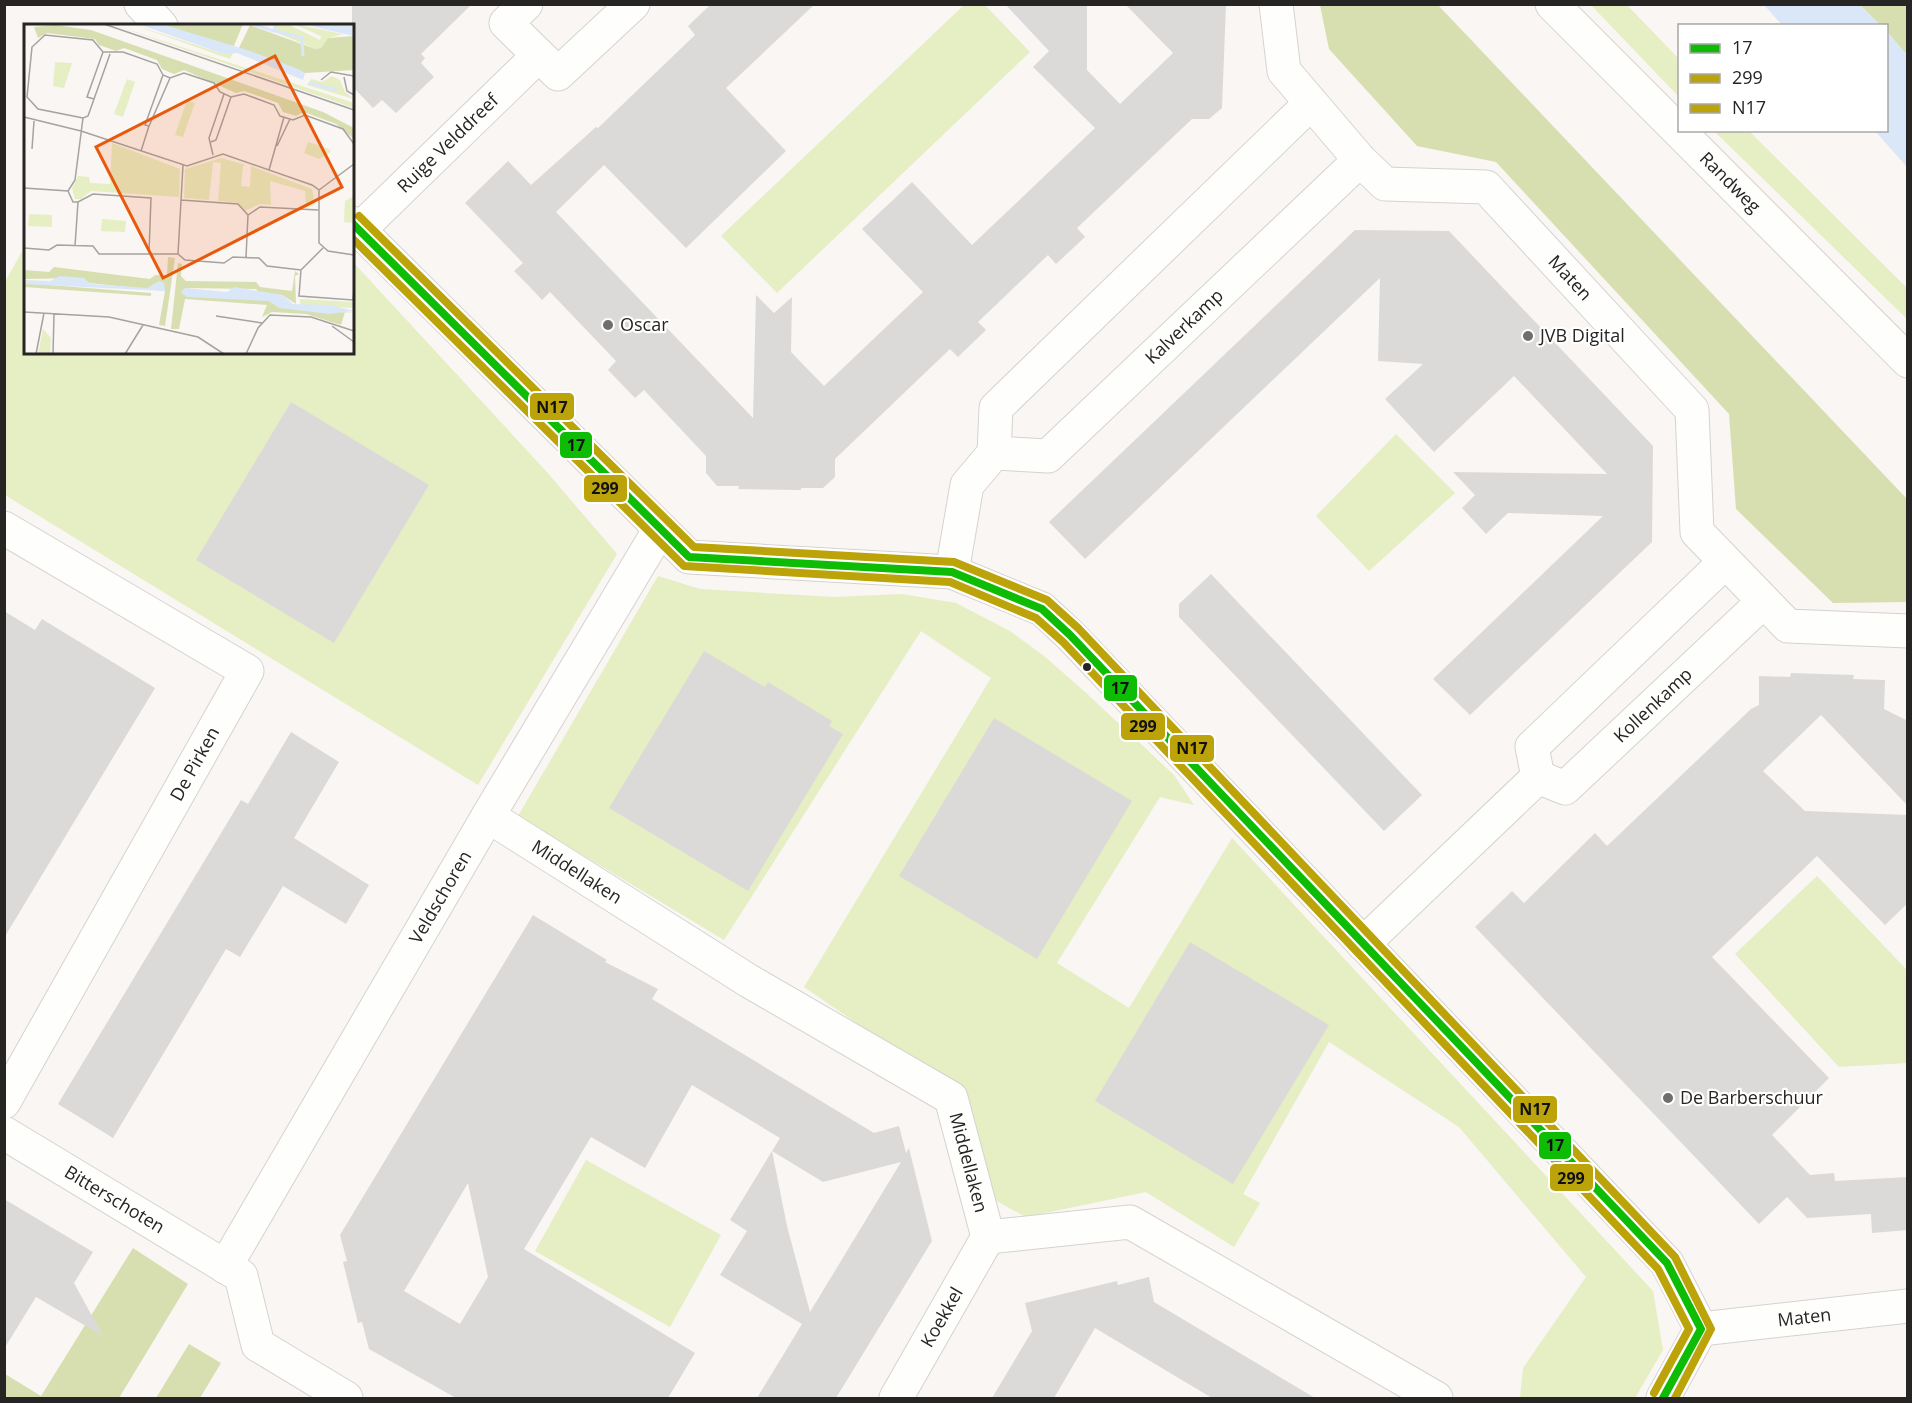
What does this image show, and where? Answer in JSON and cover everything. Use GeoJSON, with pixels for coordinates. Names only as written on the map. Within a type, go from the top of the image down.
{"type":"FeatureCollection","features":[{"type":"Feature","properties":{"kind":"street"},"geometry":{"type":"LineString","coordinates":[[141,4],[159,24]]}},
{"type":"Feature","properties":{"kind":"street"},"geometry":{"type":"LineString","coordinates":[[526,4],[507,23],[558,74],[633,4]]}},
{"type":"Feature","properties":{"kind":"street","name":"Maten"},"geometry":{"type":"LineString","coordinates":[[1276,4],[1284,71],[1360,160],[1385,184],[1486,187],[1692,410],[1697,532],[1763,602],[1788,626],[1908,631]]}},
{"type":"Feature","properties":{"kind":"street","name":"Randweg"},"geometry":{"type":"LineString","coordinates":[[1552,4],[1678,130]]}},
{"type":"Feature","properties":{"kind":"street","name":"Ruige Velddreef"},"geometry":{"type":"LineString","coordinates":[[538,56],[356,227],[689,557],[952,572],[1042,609],[1221,792],[1667,1263],[1701,1329]]}},
{"type":"Feature","properties":{"kind":"street"},"geometry":{"type":"LineString","coordinates":[[952,572],[967,485],[994,453],[996,408],[1311,103]]}},
{"type":"Feature","properties":{"kind":"street","name":"Randweg"},"geometry":{"type":"LineString","coordinates":[[1680,132],[1908,361]]}},
{"type":"Feature","properties":{"kind":"street","name":"Kalverkamp"},"geometry":{"type":"LineString","coordinates":[[994,453],[1048,456],[1360,160]]}},
{"type":"Feature","properties":{"kind":"street","name":"De Pirken"},"geometry":{"type":"LineString","coordinates":[[4,528],[247,671],[4,1102]]}},
{"type":"Feature","properties":{"kind":"street","name":"Veldschoren"},"geometry":{"type":"LineString","coordinates":[[225,1267],[488,816],[660,530]]}},
{"type":"Feature","properties":{"kind":"street"},"geometry":{"type":"LineString","coordinates":[[1363,944],[1538,777],[1532,747],[1724,562]]}},
{"type":"Feature","properties":{"kind":"street","name":"Kollenkamp"},"geometry":{"type":"LineString","coordinates":[[1538,777],[1565,788],[1763,602]]}},
{"type":"Feature","properties":{"kind":"street","name":"Middellaken"},"geometry":{"type":"LineString","coordinates":[[488,816],[749,981],[951,1098],[988,1237],[1130,1222],[1436,1398]]}},
{"type":"Feature","properties":{"kind":"street","name":"Bitterschoten"},"geometry":{"type":"LineString","coordinates":[[4,1133],[241,1276],[258,1345],[346,1398]]}},
{"type":"Feature","properties":{"kind":"street","name":"Koekkel"},"geometry":{"type":"LineString","coordinates":[[896,1398],[988,1237]]}},
{"type":"Feature","properties":{"kind":"street","name":"Maten"},"geometry":{"type":"LineString","coordinates":[[1701,1329],[1908,1306]]}},
{"type":"Feature","properties":{"kind":"street"},"geometry":{"type":"LineString","coordinates":[[1663,1398],[1701,1329]]}},
{"type":"Feature","properties":{"kind":"green space"},"geometry":{"type":"Polygon","coordinates":[[[964,5],[985,5],[1030,52],[777,293],[721,236],[964,5]]]}},
{"type":"Feature","properties":{"kind":"green space"},"geometry":{"type":"Polygon","coordinates":[[[1320,5],[1438,5],[1907,499],[1907,602],[1833,603],[1736,509],[1729,414],[1496,162],[1417,146],[1329,49],[1320,5]]]}},
{"type":"Feature","properties":{"kind":"green space"},"geometry":{"type":"Polygon","coordinates":[[[1591,5],[1627,5],[1678,58],[1678,96],[1591,5]]]}},
{"type":"Feature","properties":{"kind":"green space"},"geometry":{"type":"Polygon","coordinates":[[[1860,5],[1907,5],[1907,55],[1888,33],[1888,24],[1879,24],[1860,5]]]}},
{"type":"Feature","properties":{"kind":"green space"},"geometry":{"type":"Polygon","coordinates":[[[1715,132],[1750,132],[1907,288],[1907,319],[1715,132]]]}},
{"type":"Feature","properties":{"kind":"green space"},"geometry":{"type":"Polygon","coordinates":[[[24,248],[24,354],[354,354],[354,263],[545,470],[617,554],[478,785],[5,495],[5,282],[24,248]]]}},
{"type":"Feature","properties":{"kind":"green space"},"geometry":{"type":"Polygon","coordinates":[[[1396,434],[1455,493],[1369,571],[1316,516],[1396,434]]]}},
{"type":"Feature","properties":{"kind":"green space"},"geometry":{"type":"Polygon","coordinates":[[[658,576],[700,589],[833,597],[902,594],[956,603],[1010,631],[1044,656],[1174,775],[1194,805],[1160,797],[1057,963],[1129,1008],[1232,838],[1653,1291],[1663,1350],[1635,1398],[1520,1398],[1523,1368],[1586,1277],[1459,1127],[1329,1042],[1243,1194],[1260,1203],[1234,1247],[1146,1192],[1026,1217],[982,1193],[957,1092],[804,987],[991,678],[921,631],[724,940],[518,816],[658,576]]]}},
{"type":"Feature","properties":{"kind":"green space"},"geometry":{"type":"Polygon","coordinates":[[[1817,876],[1907,970],[1907,1063],[1839,1067],[1735,954],[1817,876]]]}},
{"type":"Feature","properties":{"kind":"green space"},"geometry":{"type":"Polygon","coordinates":[[[586,1160],[721,1235],[670,1327],[535,1251],[586,1160]]]}},
{"type":"Feature","properties":{"kind":"green space"},"geometry":{"type":"Polygon","coordinates":[[[133,1248],[188,1284],[119,1398],[5,1398],[5,1374],[41,1396],[133,1248]]]}},
{"type":"Feature","properties":{"kind":"green space"},"geometry":{"type":"Polygon","coordinates":[[[189,1344],[221,1363],[200,1398],[156,1398],[189,1344]]]}},
{"type":"Feature","properties":{"kind":"water"},"geometry":{"type":"Polygon","coordinates":[[[1764,5],[1860,5],[1879,24],[1781,24],[1764,5]]]}},
{"type":"Feature","properties":{"kind":"water"},"geometry":{"type":"Polygon","coordinates":[[[1888,33],[1907,55],[1907,167],[1876,132],[1888,132],[1888,33]]]}},
{"type":"Feature","properties":{"kind":"building"},"geometry":{"type":"Polygon","coordinates":[[[352,4],[472,4],[421,54],[425,58],[421,63],[434,77],[396,113],[382,100],[373,108],[354,88],[354,24],[352,24],[352,4]]]}},
{"type":"Feature","properties":{"kind":"building"},"geometry":{"type":"Polygon","coordinates":[[[711,4],[815,4],[726,88],[786,151],[686,248],[604,165],[556,212],[753,418],[756,295],[774,313],[792,297],[791,352],[824,386],[923,292],[862,229],[912,182],[972,245],[1095,128],[1033,67],[1049,51],[1005,4],[1087,4],[1087,70],[1120,104],[1173,53],[1125,4],[1226,4],[1222,108],[1209,119],[1192,119],[1077,228],[1085,237],[1056,264],[1048,255],[978,322],[986,330],[958,357],[950,349],[835,459],[835,477],[823,488],[738,489],[739,486],[717,486],[706,473],[706,456],[644,390],[635,398],[608,370],[616,361],[550,292],[542,300],[514,271],[523,263],[465,203],[508,161],[531,185],[596,127],[598,128],[695,35],[688,26],[711,4]]]}},
{"type":"Feature","properties":{"kind":"building"},"geometry":{"type":"Polygon","coordinates":[[[1355,230],[1449,231],[1653,446],[1652,542],[1470,715],[1433,679],[1603,516],[1508,513],[1486,534],[1462,508],[1475,495],[1453,472],[1607,474],[1514,376],[1434,452],[1385,399],[1423,364],[1378,361],[1380,278],[1085,559],[1049,522],[1355,230]]]}},
{"type":"Feature","properties":{"kind":"building"},"geometry":{"type":"Polygon","coordinates":[[[291,402],[429,485],[334,643],[196,560],[291,402]]]}},
{"type":"Feature","properties":{"kind":"building"},"geometry":{"type":"Polygon","coordinates":[[[1211,574],[1422,795],[1384,831],[1179,617],[1179,604],[1211,574]]]}},
{"type":"Feature","properties":{"kind":"building"},"geometry":{"type":"Polygon","coordinates":[[[4,611],[35,630],[42,619],[155,688],[4,938],[4,611]]]}},
{"type":"Feature","properties":{"kind":"building"},"geometry":{"type":"Polygon","coordinates":[[[704,651],[765,687],[768,682],[832,721],[829,726],[843,734],[748,891],[609,808],[704,651]]]}},
{"type":"Feature","properties":{"kind":"building"},"geometry":{"type":"Polygon","coordinates":[[[1791,673],[1854,675],[1853,679],[1885,680],[1884,709],[1908,721],[1908,806],[1821,715],[1763,771],[1805,811],[1908,815],[1908,903],[1885,925],[1817,856],[1712,957],[1829,1078],[1772,1135],[1810,1175],[1834,1173],[1835,1181],[1908,1177],[1908,1230],[1872,1233],[1871,1214],[1807,1218],[1787,1197],[1759,1224],[1475,927],[1512,891],[1524,903],[1595,833],[1607,846],[1751,709],[1759,705],[1759,676],[1790,677],[1791,673]]]}},
{"type":"Feature","properties":{"kind":"building"},"geometry":{"type":"Polygon","coordinates":[[[994,718],[1132,801],[1037,959],[899,876],[994,718]]]}},
{"type":"Feature","properties":{"kind":"building"},"geometry":{"type":"Polygon","coordinates":[[[291,732],[339,762],[294,838],[369,885],[346,924],[283,886],[240,957],[226,949],[113,1138],[58,1104],[241,800],[248,804],[291,732]]]}},
{"type":"Feature","properties":{"kind":"building"},"geometry":{"type":"Polygon","coordinates":[[[533,915],[607,960],[605,962],[658,989],[652,999],[874,1133],[899,1126],[906,1153],[909,1148],[932,1241],[836,1398],[757,1398],[802,1324],[720,1275],[747,1231],[730,1220],[772,1151],[780,1138],[692,1085],[645,1168],[591,1137],[524,1249],[695,1353],[668,1398],[456,1398],[369,1349],[362,1322],[358,1323],[343,1262],[347,1261],[340,1235],[533,915]],[[772,1151],[787,1226],[810,1312],[901,1162],[823,1182],[772,1151]],[[468,1183],[404,1291],[460,1324],[488,1277],[468,1183]]]}},
{"type":"Feature","properties":{"kind":"building"},"geometry":{"type":"Polygon","coordinates":[[[1190,942],[1329,1025],[1233,1184],[1095,1101],[1190,942]]]}},
{"type":"Feature","properties":{"kind":"building"},"geometry":{"type":"Polygon","coordinates":[[[4,1199],[93,1252],[74,1283],[103,1336],[36,1297],[4,1349],[4,1199]]]}},
{"type":"Feature","properties":{"kind":"building"},"geometry":{"type":"Polygon","coordinates":[[[1149,1277],[1154,1302],[1315,1398],[1212,1398],[1095,1328],[1054,1398],[992,1398],[1032,1331],[1025,1303],[1117,1281],[1118,1285],[1149,1277]]]}},
{"type":"Feature","properties":{"kind":"transit line","name":"N17"},"geometry":{"type":"LineString","coordinates":[[359,216],[694,547],[954,562],[1047,600],[1078,628],[1675,1257],[1711,1329],[1675,1398]]}},
{"type":"Feature","properties":{"kind":"transit line","name":"17"},"geometry":{"type":"LineString","coordinates":[[354,225],[689,557],[952,572],[1042,609],[1070,635],[1667,1263],[1701,1329],[1663,1398]]}},
{"type":"Feature","properties":{"kind":"transit line","name":"299"},"geometry":{"type":"LineString","coordinates":[[354,240],[684,566],[950,582],[1036,618],[1063,642],[1658,1269],[1689,1329],[1654,1393]]}},
{"type":"Feature","properties":{"kind":"place","name":"Oscar"},"geometry":{"type":"Point","coordinates":[608,325]}},
{"type":"Feature","properties":{"kind":"place","name":"JVB Digital"},"geometry":{"type":"Point","coordinates":[1528,336]}},
{"type":"Feature","properties":{"kind":"place","name":"De Barberschuur"},"geometry":{"type":"Point","coordinates":[1668,1098]}}]}
